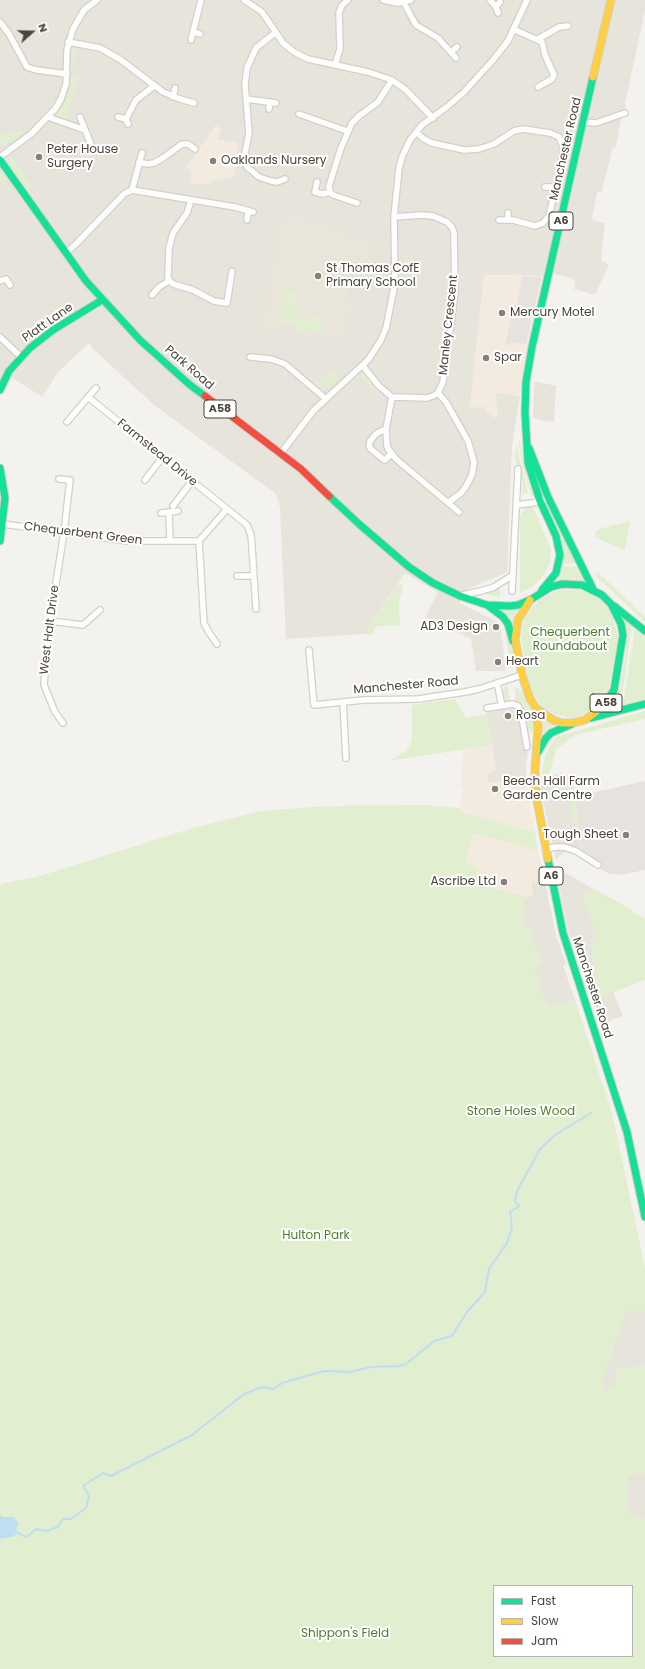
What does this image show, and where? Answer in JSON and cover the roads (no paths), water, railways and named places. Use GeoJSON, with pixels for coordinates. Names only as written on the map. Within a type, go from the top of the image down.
{"type":"FeatureCollection","features":[{"type":"Feature","properties":{"kind":"main road","name":"Manchester Road"},"geometry":{"type":"LineString","coordinates":[[593,589],[548,497],[528,444],[525,429],[525,398],[532,347],[611,0]]}},
{"type":"Feature","properties":{"kind":"main road","name":"Park Road"},"geometry":{"type":"LineString","coordinates":[[0,160],[66,253],[102,300],[140,340],[179,376],[214,404],[281,453],[409,567],[433,583],[460,596],[487,605],[510,606],[530,600]]}},
{"type":"Feature","properties":{"kind":"main road","name":"Platt Lane"},"geometry":{"type":"LineString","coordinates":[[0,390],[9,371],[30,348],[53,330],[102,300]]}},
{"type":"Feature","properties":{"kind":"main road","name":"Manchester Road"},"geometry":{"type":"LineString","coordinates":[[528,444],[528,463],[540,501],[556,536],[560,555],[556,573],[539,594]]}},
{"type":"Feature","properties":{"kind":"main road"},"geometry":{"type":"LineString","coordinates":[[0,468],[4,498],[3,524],[0,541]]}},
{"type":"Feature","properties":{"kind":"main road","name":"A58"},"geometry":{"type":"LineString","coordinates":[[645,631],[593,589],[582,585],[562,584],[551,587],[530,600],[518,620],[516,639],[517,652],[525,688],[536,708],[553,720],[574,723],[645,704]]}},
{"type":"Feature","properties":{"kind":"main road","name":"A58"},"geometry":{"type":"LineString","coordinates":[[585,720],[598,711],[609,700],[617,679],[623,636],[620,624],[611,604]]}},
{"type":"Feature","properties":{"kind":"main road","name":"Park Road"},"geometry":{"type":"LineString","coordinates":[[487,605],[503,617],[508,624],[517,652]]}},
{"type":"Feature","properties":{"kind":"main road","name":"Manchester Road"},"geometry":{"type":"LineString","coordinates":[[536,708],[538,728],[536,795],[563,933],[621,1111],[645,1217]]}},
{"type":"Feature","properties":{"kind":"main road","name":"Manchester Road"},"geometry":{"type":"LineString","coordinates":[[536,762],[539,750],[546,738],[557,730],[574,723]]}},
{"type":"Feature","properties":{"kind":"street"},"geometry":{"type":"LineString","coordinates":[[0,157],[24,139],[48,117],[62,95],[66,84],[68,42],[77,20],[84,10],[96,0]]}},
{"type":"Feature","properties":{"kind":"street"},"geometry":{"type":"LineString","coordinates":[[191,40],[197,33],[200,0]]}},
{"type":"Feature","properties":{"kind":"street"},"geometry":{"type":"LineString","coordinates":[[244,0],[262,12],[283,44],[300,56],[316,61],[368,72],[392,80],[406,90],[433,118]]}},
{"type":"Feature","properties":{"kind":"street"},"geometry":{"type":"LineString","coordinates":[[383,0],[393,3],[404,3],[411,0]]}},
{"type":"Feature","properties":{"kind":"street"},"geometry":{"type":"LineString","coordinates":[[490,0],[497,10],[500,2]]}},
{"type":"Feature","properties":{"kind":"street"},"geometry":{"type":"LineString","coordinates":[[281,453],[308,417],[363,366],[381,340],[386,328],[393,300],[396,270],[394,217],[399,168],[405,148],[422,125],[433,118],[476,80],[500,51],[527,0]]}},
{"type":"Feature","properties":{"kind":"street"},"geometry":{"type":"LineString","coordinates":[[335,65],[340,49],[339,13],[346,1]]}},
{"type":"Feature","properties":{"kind":"street"},"geometry":{"type":"LineString","coordinates":[[404,3],[416,25],[435,35],[456,58]]}},
{"type":"Feature","properties":{"kind":"street"},"geometry":{"type":"LineString","coordinates":[[0,22],[28,66],[36,70],[67,74]]}},
{"type":"Feature","properties":{"kind":"street"},"geometry":{"type":"LineString","coordinates":[[538,40],[559,27],[568,26]]}},
{"type":"Feature","properties":{"kind":"street"},"geometry":{"type":"LineString","coordinates":[[513,29],[538,40],[543,44],[545,55],[554,76],[552,79],[538,87]]}},
{"type":"Feature","properties":{"kind":"street"},"geometry":{"type":"LineString","coordinates":[[276,32],[260,44],[252,54],[245,76],[249,133],[244,153],[245,162],[251,171],[263,179],[277,182],[285,179]]}},
{"type":"Feature","properties":{"kind":"street"},"geometry":{"type":"LineString","coordinates":[[68,42],[93,46],[107,51],[154,86],[173,97],[194,102]]}},
{"type":"Feature","properties":{"kind":"street"},"geometry":{"type":"LineString","coordinates":[[451,52],[457,47]]}},
{"type":"Feature","properties":{"kind":"street"},"geometry":{"type":"LineString","coordinates":[[357,203],[336,196],[330,192],[329,186],[347,131],[355,119],[378,102],[392,80]]}},
{"type":"Feature","properties":{"kind":"street"},"geometry":{"type":"LineString","coordinates":[[118,117],[127,121],[136,100],[154,86]]}},
{"type":"Feature","properties":{"kind":"street"},"geometry":{"type":"LineString","coordinates":[[173,97],[176,88]]}},
{"type":"Feature","properties":{"kind":"street"},"geometry":{"type":"LineString","coordinates":[[246,99],[276,103]]}},
{"type":"Feature","properties":{"kind":"street"},"geometry":{"type":"LineString","coordinates":[[269,109],[270,102]]}},
{"type":"Feature","properties":{"kind":"street"},"geometry":{"type":"LineString","coordinates":[[583,122],[596,123],[625,113]]}},
{"type":"Feature","properties":{"kind":"street"},"geometry":{"type":"LineString","coordinates":[[300,114],[347,131]]}},
{"type":"Feature","properties":{"kind":"street"},"geometry":{"type":"LineString","coordinates":[[48,117],[85,130]]}},
{"type":"Feature","properties":{"kind":"street"},"geometry":{"type":"LineString","coordinates":[[80,117],[92,147]]}},
{"type":"Feature","properties":{"kind":"street"},"geometry":{"type":"LineString","coordinates":[[416,132],[424,140],[464,150],[479,149],[494,144],[523,128],[554,134],[561,141],[564,149],[549,216],[543,223],[535,226],[508,216],[499,220]]}},
{"type":"Feature","properties":{"kind":"street"},"geometry":{"type":"LineString","coordinates":[[140,162],[150,164],[159,161],[182,144],[188,144],[195,149]]}},
{"type":"Feature","properties":{"kind":"street"},"geometry":{"type":"LineString","coordinates":[[132,190],[142,153]]}},
{"type":"Feature","properties":{"kind":"street"},"geometry":{"type":"LineString","coordinates":[[318,182],[315,192],[323,194],[330,192]]}},
{"type":"Feature","properties":{"kind":"street"},"geometry":{"type":"LineString","coordinates":[[545,187],[556,187]]}},
{"type":"Feature","properties":{"kind":"street"},"geometry":{"type":"LineString","coordinates":[[66,253],[76,245],[124,194],[132,190],[251,211],[247,220]]}},
{"type":"Feature","properties":{"kind":"street"},"geometry":{"type":"LineString","coordinates":[[191,200],[187,212],[173,233],[169,248],[167,277],[173,284],[193,290],[214,301],[227,303],[232,271]]}},
{"type":"Feature","properties":{"kind":"street","name":"Manley Crescent"},"geometry":{"type":"LineString","coordinates":[[394,217],[421,215],[433,216],[447,222],[452,227],[454,233],[455,293],[443,382],[438,393]]}},
{"type":"Feature","properties":{"kind":"street"},"geometry":{"type":"LineString","coordinates":[[1,278],[6,278],[10,285]]}},
{"type":"Feature","properties":{"kind":"street"},"geometry":{"type":"LineString","coordinates":[[152,295],[159,287],[169,280]]}},
{"type":"Feature","properties":{"kind":"street"},"geometry":{"type":"LineString","coordinates":[[0,337],[21,357]]}},
{"type":"Feature","properties":{"kind":"street"},"geometry":{"type":"LineString","coordinates":[[250,357],[271,359],[285,364],[326,399]]}},
{"type":"Feature","properties":{"kind":"street"},"geometry":{"type":"LineString","coordinates":[[363,366],[379,386],[392,397],[427,398],[438,393],[446,402],[468,441],[474,462],[472,475],[465,488],[461,494],[449,502]]}},
{"type":"Feature","properties":{"kind":"street"},"geometry":{"type":"LineString","coordinates":[[67,422],[96,388]]}},
{"type":"Feature","properties":{"kind":"street","name":"Farmstead Drive"},"geometry":{"type":"LineString","coordinates":[[88,397],[247,525],[250,530],[256,609]]}},
{"type":"Feature","properties":{"kind":"street"},"geometry":{"type":"LineString","coordinates":[[392,397],[386,429],[387,446],[391,454],[459,512]]}},
{"type":"Feature","properties":{"kind":"street"},"geometry":{"type":"LineString","coordinates":[[386,429],[376,433],[370,441],[369,446],[385,460],[391,454]]}},
{"type":"Feature","properties":{"kind":"street"},"geometry":{"type":"LineString","coordinates":[[142,472],[146,478],[162,458]]}},
{"type":"Feature","properties":{"kind":"street"},"geometry":{"type":"LineString","coordinates":[[512,591],[518,470]]}},
{"type":"Feature","properties":{"kind":"street","name":"West Halt Drive"},"geometry":{"type":"LineString","coordinates":[[59,479],[70,480],[64,532],[50,621],[44,685],[54,712],[63,724]]}},
{"type":"Feature","properties":{"kind":"street"},"geometry":{"type":"LineString","coordinates":[[173,506],[192,481]]}},
{"type":"Feature","properties":{"kind":"street"},"geometry":{"type":"LineString","coordinates":[[516,505],[540,501],[548,497]]}},
{"type":"Feature","properties":{"kind":"street"},"geometry":{"type":"LineString","coordinates":[[217,644],[204,623],[199,541],[227,509]]}},
{"type":"Feature","properties":{"kind":"street"},"geometry":{"type":"LineString","coordinates":[[161,513],[178,511]]}},
{"type":"Feature","properties":{"kind":"street"},"geometry":{"type":"LineString","coordinates":[[169,512],[170,541]]}},
{"type":"Feature","properties":{"kind":"street","name":"Chequerbent Green"},"geometry":{"type":"LineString","coordinates":[[3,524],[128,541],[199,541]]}},
{"type":"Feature","properties":{"kind":"street"},"geometry":{"type":"LineString","coordinates":[[460,596],[494,587],[513,575]]}},
{"type":"Feature","properties":{"kind":"street"},"geometry":{"type":"LineString","coordinates":[[237,576],[254,576]]}},
{"type":"Feature","properties":{"kind":"street"},"geometry":{"type":"LineString","coordinates":[[50,621],[83,625],[100,610]]}},
{"type":"Feature","properties":{"kind":"street","name":"Manchester Road"},"geometry":{"type":"LineString","coordinates":[[309,650],[314,705],[342,702],[418,699],[472,691],[522,675]]}},
{"type":"Feature","properties":{"kind":"street"},"geometry":{"type":"LineString","coordinates":[[497,683],[502,706]]}},
{"type":"Feature","properties":{"kind":"street"},"geometry":{"type":"LineString","coordinates":[[342,702],[346,758]]}},
{"type":"Feature","properties":{"kind":"street"},"geometry":{"type":"LineString","coordinates":[[487,708],[513,704],[518,706],[520,709],[527,747]]}},
{"type":"Feature","properties":{"kind":"street"},"geometry":{"type":"LineString","coordinates":[[546,848],[560,847],[576,851],[598,864]]}},
{"type":"Feature","properties":{"kind":"water"},"geometry":{"type":"Polygon","coordinates":[[[0,1515],[2,1517],[14,1517],[18,1523],[15,1536],[0,1539],[0,1515]]]}},
{"type":"Feature","properties":{"kind":"waterway"},"geometry":{"type":"LineString","coordinates":[[16,1532],[27,1537],[36,1529],[46,1531],[58,1527],[63,1519],[71,1519],[86,1508],[89,1496],[83,1486],[103,1473],[111,1476],[192,1435],[244,1394],[262,1387],[274,1389],[282,1383],[324,1371],[350,1372],[370,1367],[399,1366],[406,1364],[434,1341],[452,1336],[467,1312],[485,1292],[489,1269],[507,1243],[512,1228],[510,1212],[519,1206],[515,1201],[517,1191],[540,1149],[555,1135],[591,1113]]}},
{"type":"Feature","properties":{"kind":"place","name":"Peter House Surgery"},"geometry":{"type":"Point","coordinates":[39,157]}},
{"type":"Feature","properties":{"kind":"place","name":"Oaklands Nursery"},"geometry":{"type":"Point","coordinates":[213,161]}},
{"type":"Feature","properties":{"kind":"place","name":"St Thomas CofE Primary School"},"geometry":{"type":"Point","coordinates":[318,276]}},
{"type":"Feature","properties":{"kind":"place","name":"Mercury Motel"},"geometry":{"type":"Point","coordinates":[502,313]}},
{"type":"Feature","properties":{"kind":"place","name":"Spar"},"geometry":{"type":"Point","coordinates":[486,358]}},
{"type":"Feature","properties":{"kind":"place","name":"AD3 Design"},"geometry":{"type":"Point","coordinates":[496,627]}},
{"type":"Feature","properties":{"kind":"place","name":"Heart"},"geometry":{"type":"Point","coordinates":[498,662]}},
{"type":"Feature","properties":{"kind":"place","name":"Rosa"},"geometry":{"type":"Point","coordinates":[508,716]}},
{"type":"Feature","properties":{"kind":"place","name":"Beech Hall Farm Garden Centre"},"geometry":{"type":"Point","coordinates":[495,789]}},
{"type":"Feature","properties":{"kind":"place","name":"Tough Sheet"},"geometry":{"type":"Point","coordinates":[626,835]}},
{"type":"Feature","properties":{"kind":"place","name":"Ascribe Ltd"},"geometry":{"type":"Point","coordinates":[504,882]}},
{"type":"Feature","properties":{"kind":"park label","name":"Chequerbent Roundabout"},"geometry":{"type":"Point","coordinates":[570,640]}},
{"type":"Feature","properties":{"kind":"park label","name":"Stone Holes Wood"},"geometry":{"type":"Point","coordinates":[521,1112]}},
{"type":"Feature","properties":{"kind":"park label","name":"Hulton Park"},"geometry":{"type":"Point","coordinates":[316,1236]}},
{"type":"Feature","properties":{"kind":"park label","name":"Shippon's Field"},"geometry":{"type":"Point","coordinates":[345,1634]}}]}
